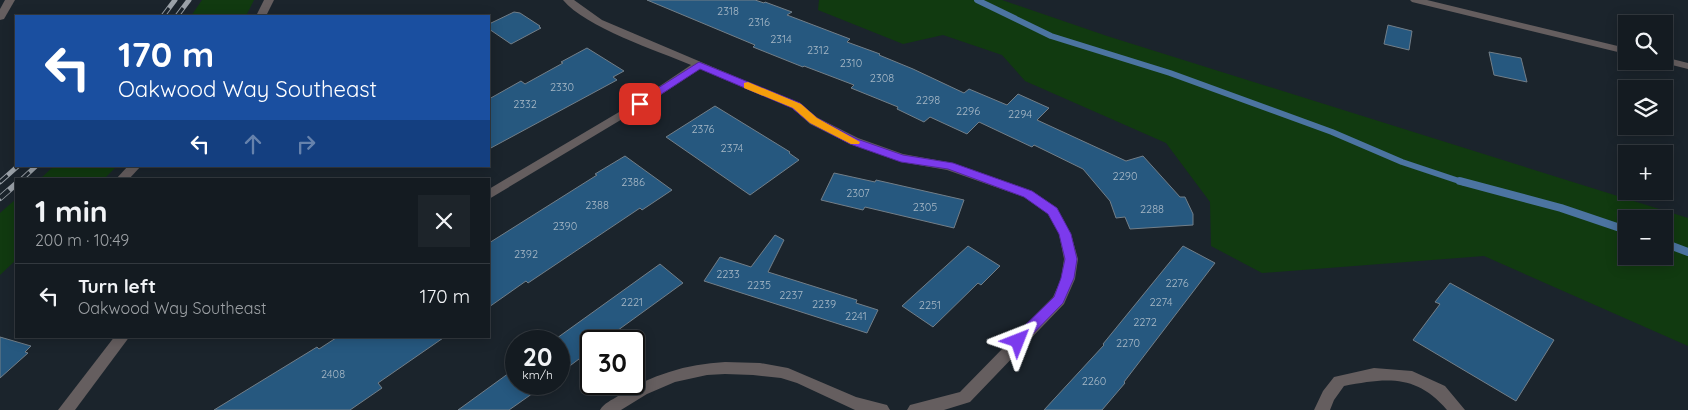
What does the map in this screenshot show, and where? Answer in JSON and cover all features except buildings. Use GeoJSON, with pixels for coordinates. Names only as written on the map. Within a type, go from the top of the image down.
{"type":"FeatureCollection","features":[{"type":"Feature","properties":{"kind":"street"},"geometry":{"type":"LineString","coordinates":[[0,17],[10,0]]}},
{"type":"Feature","properties":{"kind":"street"},"geometry":{"type":"LineString","coordinates":[[261,15],[268,0]]}},
{"type":"Feature","properties":{"kind":"street"},"geometry":{"type":"LineString","coordinates":[[568,0],[576,8],[598,22],[796,106],[814,120],[854,142],[901,158],[949,166],[1004,184],[1028,194],[1053,211],[1065,234],[1071,259],[1068,278],[1059,300],[965,397],[933,407],[915,410]]}},
{"type":"Feature","properties":{"kind":"street"},"geometry":{"type":"LineString","coordinates":[[1415,0],[1618,49]]}},
{"type":"Feature","properties":{"kind":"street"},"geometry":{"type":"LineString","coordinates":[[1463,12],[1466,0]]}},
{"type":"Feature","properties":{"kind":"street"},"geometry":{"type":"LineString","coordinates":[[1673,62],[1688,66]]}},
{"type":"Feature","properties":{"kind":"street"},"geometry":{"type":"LineString","coordinates":[[490,194],[640,104],[699,65]]}},
{"type":"Feature","properties":{"kind":"street"},"geometry":{"type":"LineString","coordinates":[[123,178],[134,167]]}},
{"type":"Feature","properties":{"kind":"street"},"geometry":{"type":"LineString","coordinates":[[66,410],[120,338]]}},
{"type":"Feature","properties":{"kind":"street"},"geometry":{"type":"LineString","coordinates":[[608,410],[637,391],[677,374],[702,368],[734,367],[769,369],[801,379],[852,404],[882,410]]}},
{"type":"Feature","properties":{"kind":"street"},"geometry":{"type":"LineString","coordinates":[[1322,410],[1328,396],[1339,381],[1374,374],[1407,374],[1440,391],[1456,410]]}},
{"type":"Feature","properties":{"kind":"green space"},"geometry":{"type":"Polygon","coordinates":[[[202,0],[254,0],[246,15],[192,15],[202,0]]]}},
{"type":"Feature","properties":{"kind":"green space"},"geometry":{"type":"Polygon","coordinates":[[[819,0],[1002,0],[1107,36],[1618,196],[1618,200],[1631,200],[1662,210],[1618,210],[1618,265],[1673,265],[1673,213],[1688,218],[1688,346],[1484,256],[1262,273],[1211,246],[1210,202],[1166,143],[1025,81],[1002,55],[943,35],[903,44],[818,10],[819,0]]]}},
{"type":"Feature","properties":{"kind":"green space"},"geometry":{"type":"Polygon","coordinates":[[[53,167],[116,167],[105,178],[41,178],[53,167]]]}},
{"type":"Feature","properties":{"kind":"green space"},"geometry":{"type":"Polygon","coordinates":[[[15,200],[15,261],[0,275],[0,213],[15,200]]]}},
{"type":"Feature","properties":{"kind":"waterway"},"geometry":{"type":"LineString","coordinates":[[977,0],[1051,36],[1170,73],[1332,132],[1402,162],[1465,183]]}},
{"type":"Feature","properties":{"kind":"waterway"},"geometry":{"type":"LineString","coordinates":[[1460,181],[1561,208],[1618,227]]}},
{"type":"Feature","properties":{"kind":"waterway"},"geometry":{"type":"LineString","coordinates":[[1673,246],[1688,252]]}},
{"type":"Feature","properties":{"kind":"railway"},"geometry":{"type":"LineString","coordinates":[[164,15],[175,0]]}},
{"type":"Feature","properties":{"kind":"railway"},"geometry":{"type":"LineString","coordinates":[[178,15],[189,0]]}},
{"type":"Feature","properties":{"kind":"railway"},"geometry":{"type":"LineString","coordinates":[[0,182],[17,167]]}},
{"type":"Feature","properties":{"kind":"railway"},"geometry":{"type":"LineString","coordinates":[[23,178],[35,167]]}},
{"type":"Feature","properties":{"kind":"railway"},"geometry":{"type":"LineString","coordinates":[[0,198],[15,185]]}},
{"type":"Feature","properties":{"kind":"slow traffic"},"geometry":{"type":"LineString","coordinates":[[748,85],[797,106],[814,120],[855,142]]}},
{"type":"Feature","properties":{"kind":"route"},"geometry":{"type":"LineString","coordinates":[[640,104],[699,65],[796,106],[814,120],[854,142],[901,158],[949,166],[1028,194],[1053,211],[1065,234],[1071,259],[1068,278],[1059,300],[1018,341]]}}]}
